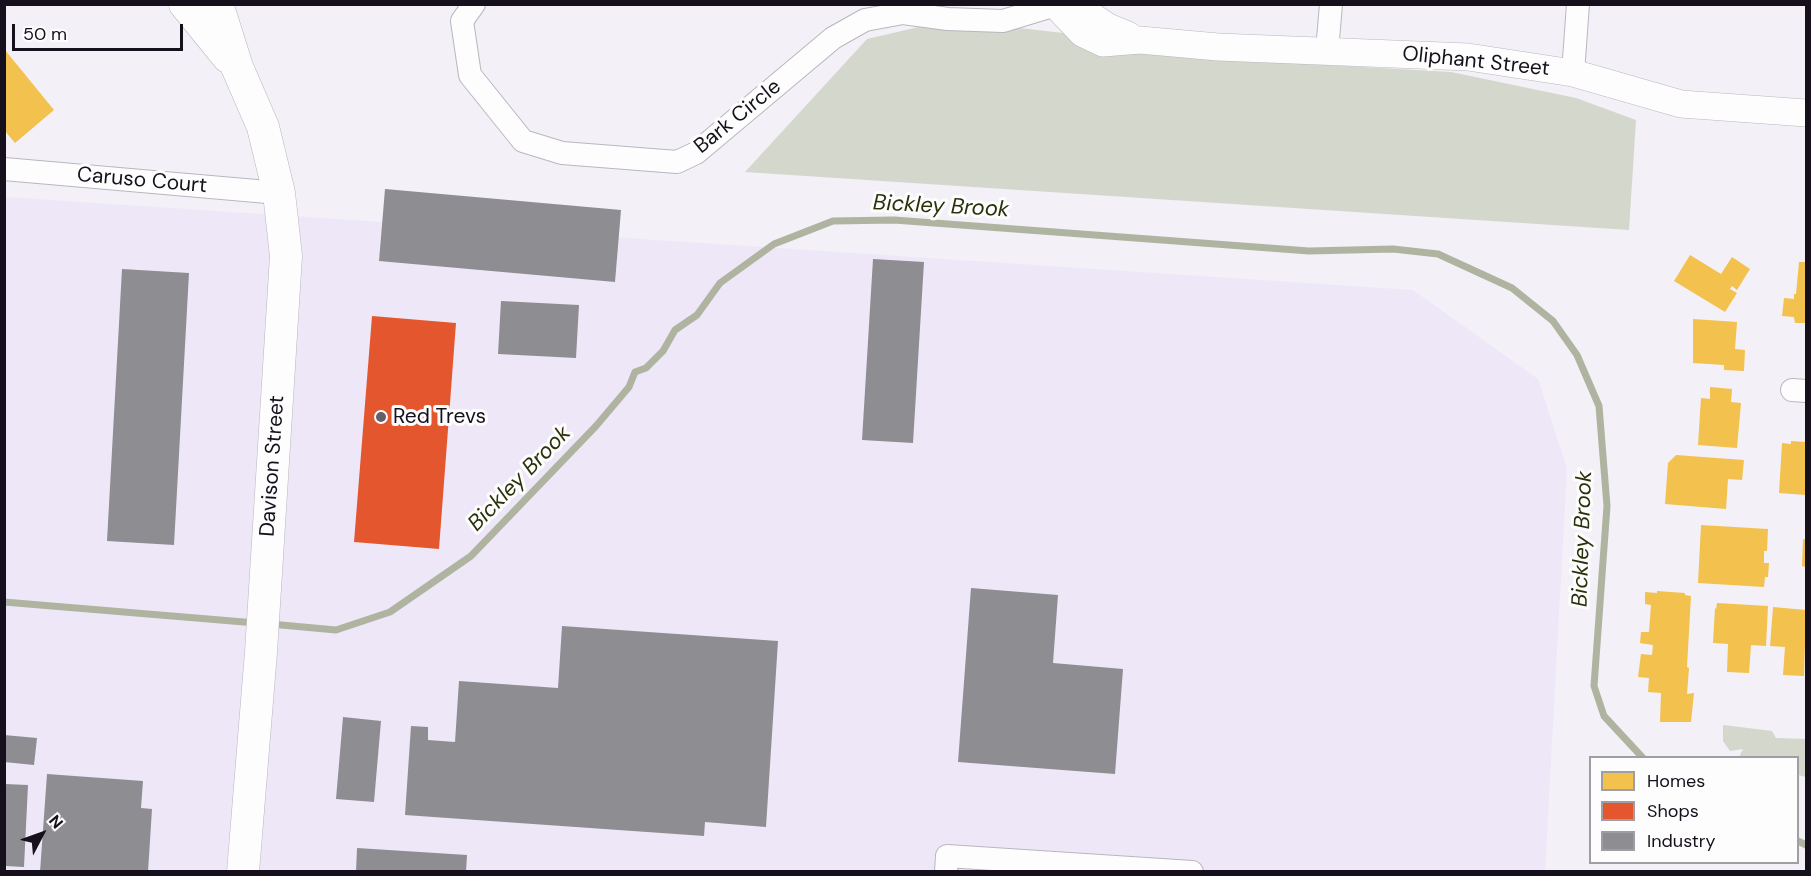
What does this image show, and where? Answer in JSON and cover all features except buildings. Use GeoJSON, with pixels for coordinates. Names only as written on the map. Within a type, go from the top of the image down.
{"type":"FeatureCollection","features":[{"type":"Feature","properties":{"kind":"main road","name":"Davison Street"},"geometry":{"type":"LineString","coordinates":[[185,4],[237,67]]}},
{"type":"Feature","properties":{"kind":"main road","name":"Davison Street"},"geometry":{"type":"LineString","coordinates":[[213,4],[220,13],[237,67],[263,127],[279,193],[286,256],[261,652],[243,872]]}},
{"type":"Feature","properties":{"kind":"street","name":"Bark Circle"},"geometry":{"type":"LineString","coordinates":[[474,4],[462,21],[470,75],[522,141],[562,153],[677,162],[696,153],[833,38],[865,20],[903,13],[948,19],[1003,21],[1058,5]]}},
{"type":"Feature","properties":{"kind":"street","name":"Oliphant Street"},"geometry":{"type":"LineString","coordinates":[[1082,4],[1090,15],[1108,27],[1140,40]]}},
{"type":"Feature","properties":{"kind":"street"},"geometry":{"type":"LineString","coordinates":[[1327,51],[1331,4]]}},
{"type":"Feature","properties":{"kind":"street"},"geometry":{"type":"LineString","coordinates":[[1573,73],[1578,4]]}},
{"type":"Feature","properties":{"kind":"street","name":"Oliphant Street"},"geometry":{"type":"LineString","coordinates":[[1058,5],[1082,33],[1103,42],[1140,40],[1218,47],[1468,57],[1573,73],[1680,104],[1806,113]]}},
{"type":"Feature","properties":{"kind":"street","name":"Caruso Court"},"geometry":{"type":"LineString","coordinates":[[4,169],[279,193]]}},
{"type":"Feature","properties":{"kind":"street"},"geometry":{"type":"LineString","coordinates":[[946,864],[1192,872]]}},
{"type":"Feature","properties":{"kind":"shaded area"},"geometry":{"type":"Polygon","coordinates":[[[949,20],[1072,34],[1221,59],[1451,72],[1576,98],[1636,120],[1629,230],[745,172],[867,39],[949,20]]]}},
{"type":"Feature","properties":{"kind":"shaded area"},"geometry":{"type":"Polygon","coordinates":[[[4,197],[1413,290],[1538,379],[1567,468],[1545,871],[5,871],[4,197]]]}},
{"type":"Feature","properties":{"kind":"shaded area"},"geometry":{"type":"Polygon","coordinates":[[[1723,725],[1772,731],[1776,738],[1806,739],[1806,777],[1799,775],[1799,756],[1740,756],[1743,749],[1730,751],[1723,741],[1723,725]]]}},
{"type":"Feature","properties":{"kind":"waterway","name":"Bickley Brook"},"geometry":{"type":"LineString","coordinates":[[270,624],[336,630],[390,612],[471,556],[596,426],[629,387],[635,372],[646,368],[663,351],[675,330],[697,315],[720,283],[774,244],[833,221],[894,220],[1309,251],[1393,249],[1438,254],[1512,288],[1553,321],[1577,355],[1599,406],[1607,506],[1594,686],[1604,716],[1641,756]]}},
{"type":"Feature","properties":{"kind":"waterway","name":"Bickley Brook"},"geometry":{"type":"LineString","coordinates":[[4,602],[256,623]]}},
{"type":"Feature","properties":{"kind":"waterway","name":"Bickley Brook"},"geometry":{"type":"LineString","coordinates":[[1799,842],[1806,845]]}},
{"type":"Feature","properties":{"kind":"place","name":"Red Trevs"},"geometry":{"type":"Point","coordinates":[381,417]}}]}
